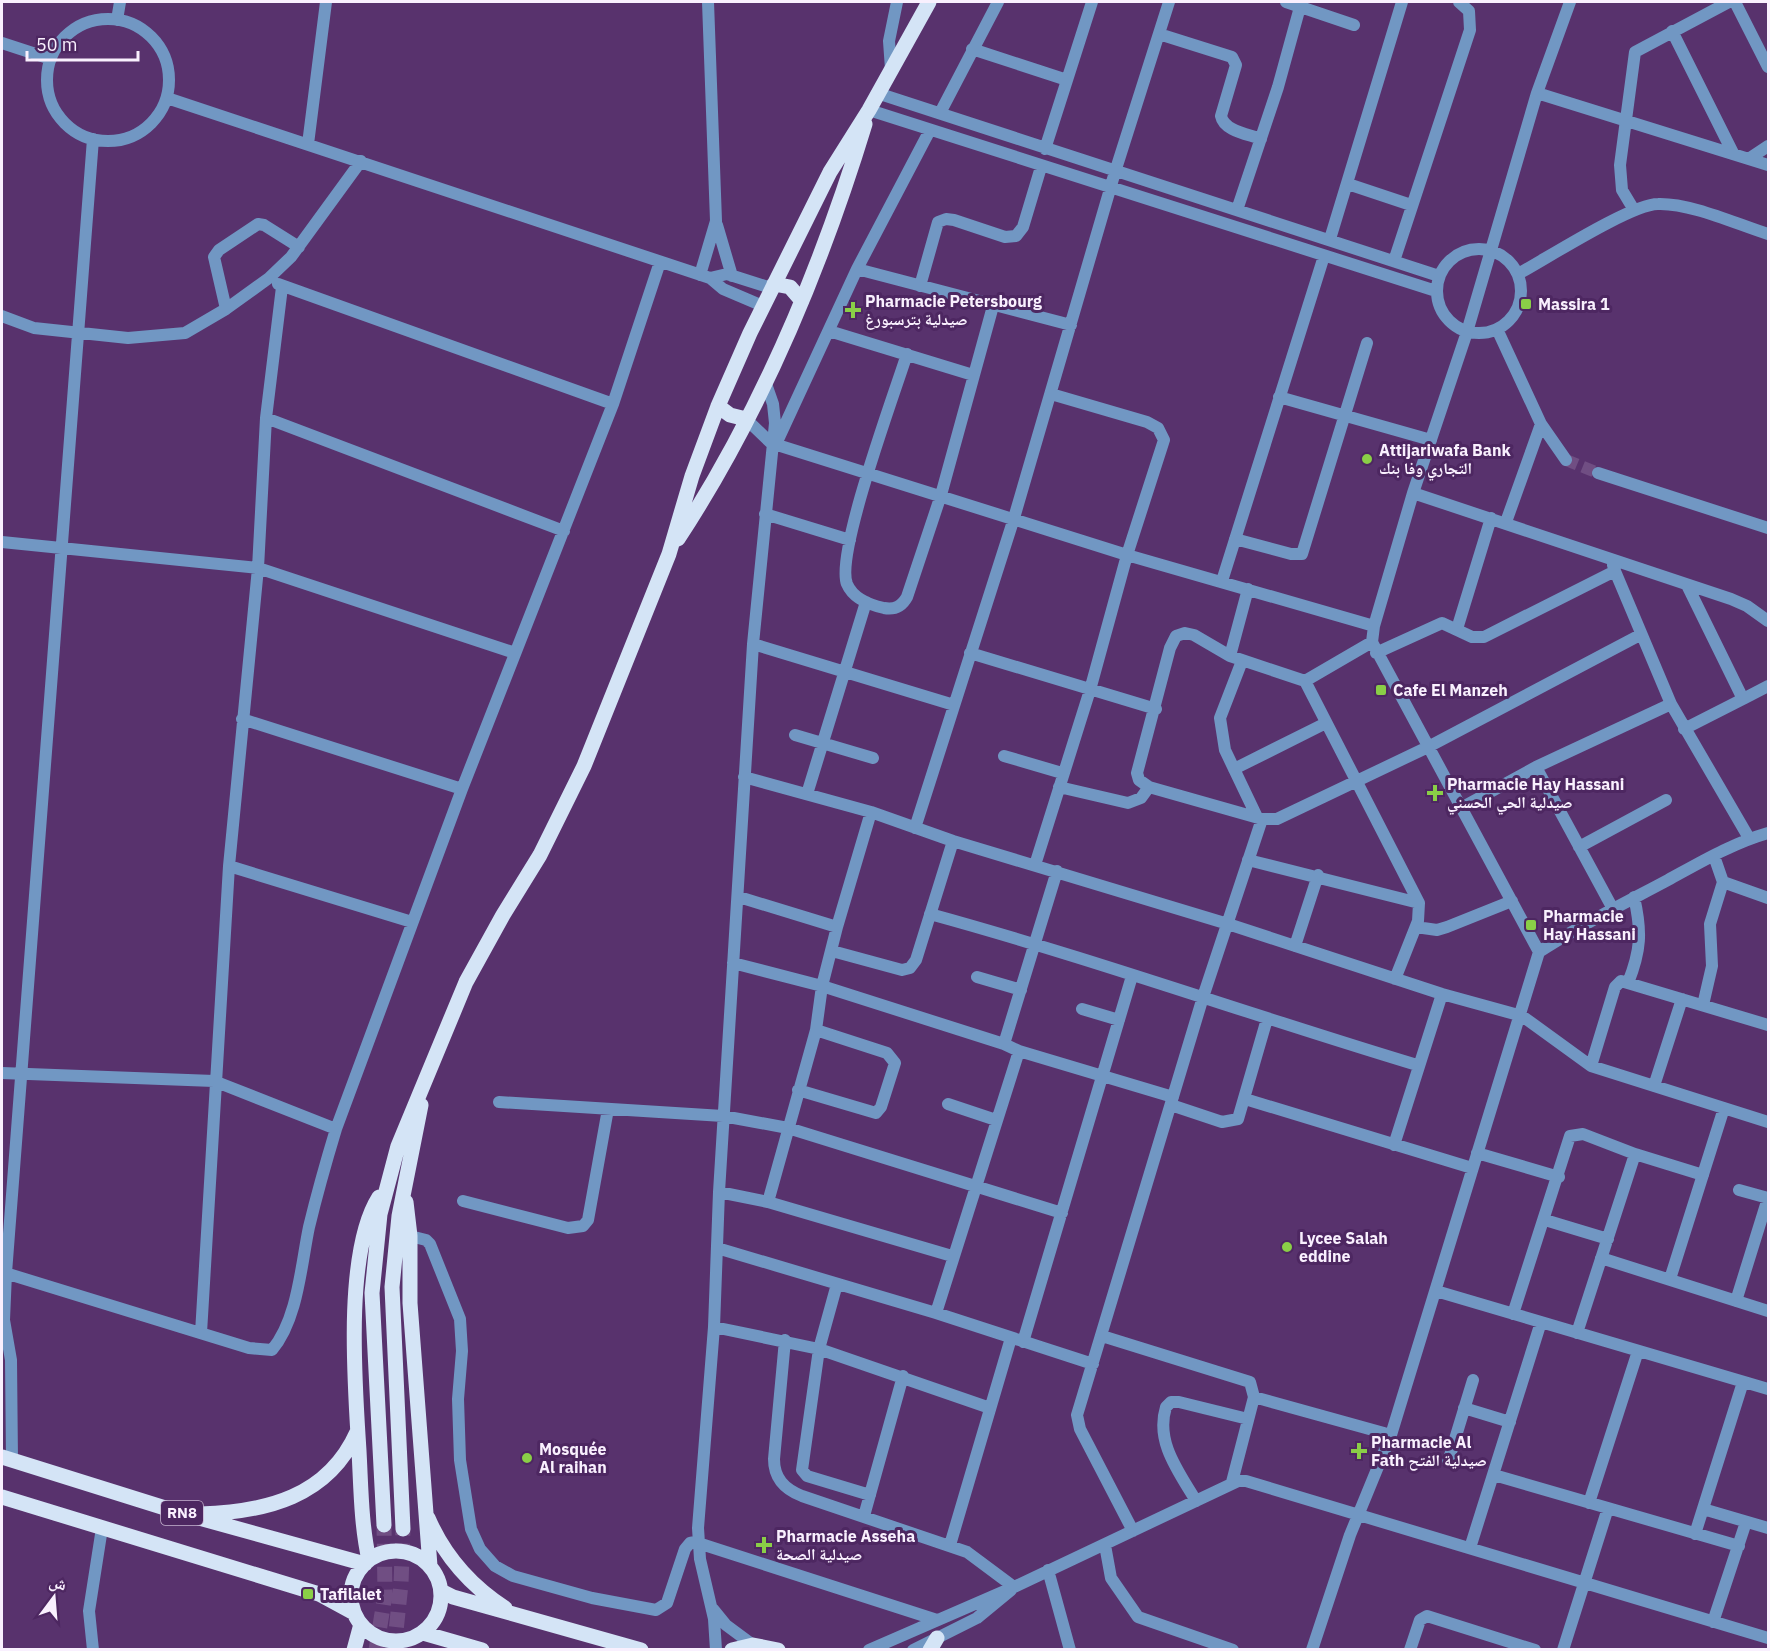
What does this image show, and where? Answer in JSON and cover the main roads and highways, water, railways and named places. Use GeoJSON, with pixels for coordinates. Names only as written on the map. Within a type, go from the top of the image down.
{"type":"FeatureCollection","features":[{"type":"Feature","properties":{"kind":"main road"},"geometry":{"type":"LineString","coordinates":[[384,1525],[372,1293],[376,1240],[398,1146],[424,1088],[466,982],[540,855],[571,796],[669,554],[692,476],[718,406],[763,306],[830,172],[869,110],[929,2]]}},
{"type":"Feature","properties":{"kind":"main road"},"geometry":{"type":"LineString","coordinates":[[669,554],[746,419],[802,301],[869,110]]}},
{"type":"Feature","properties":{"kind":"main road"},"geometry":{"type":"LineString","coordinates":[[773,286],[790,287],[802,301]]}},
{"type":"Feature","properties":{"kind":"main road"},"geometry":{"type":"LineString","coordinates":[[718,406],[730,415],[746,419]]}},
{"type":"Feature","properties":{"kind":"main road"},"geometry":{"type":"LineString","coordinates":[[404,1529],[392,1312],[393,1263],[424,1088]]}},
{"type":"Feature","properties":{"kind":"main road"},"geometry":{"type":"LineString","coordinates":[[367,1562],[363,1525],[355,1341],[358,1279],[366,1225],[374,1205],[387,1188]]}},
{"type":"Feature","properties":{"kind":"main road"},"geometry":{"type":"LineString","coordinates":[[404,1193],[410,1236],[410,1303],[424,1508],[430,1566],[441,1591],[438,1614],[420,1639]]}},
{"type":"Feature","properties":{"kind":"main road"},"geometry":{"type":"LineString","coordinates":[[181,1513],[239,1512],[290,1500],[315,1485],[331,1471],[345,1454],[358,1429]]}},
{"type":"Feature","properties":{"kind":"main road","name":"RN8"},"geometry":{"type":"LineString","coordinates":[[7,1459],[181,1513],[367,1562]]}},
{"type":"Feature","properties":{"kind":"main road","name":"RN8"},"geometry":{"type":"LineString","coordinates":[[2,1497],[319,1594],[357,1619]]}},
{"type":"Feature","properties":{"kind":"main road"},"geometry":{"type":"LineString","coordinates":[[424,1508],[441,1542],[462,1571],[488,1596],[518,1616]]}},
{"type":"Feature","properties":{"kind":"main road"},"geometry":{"type":"LineString","coordinates":[[354,1650],[357,1619],[352,1586],[367,1562],[386,1552],[406,1552],[430,1566]]}},
{"type":"Feature","properties":{"kind":"main road"},"geometry":{"type":"LineString","coordinates":[[441,1591],[453,1597],[641,1650]]}},
{"type":"Feature","properties":{"kind":"main road"},"geometry":{"type":"LineString","coordinates":[[357,1619],[384,1640],[420,1639],[482,1650]]}},
{"type":"Feature","properties":{"kind":"main road"},"geometry":{"type":"LineString","coordinates":[[732,1650],[753,1645],[778,1650]]}},
{"type":"Feature","properties":{"kind":"tunnel"},"geometry":{"type":"LineString","coordinates":[[1566,460],[1598,473]]}},
{"type":"Feature","properties":{"kind":"tunnel"},"geometry":{"type":"LineString","coordinates":[[376,1650],[385,1595],[384,1525]]}},
{"type":"Feature","properties":{"kind":"tunnel"},"geometry":{"type":"LineString","coordinates":[[394,1650],[401,1584],[403,1529]]}},
{"type":"Feature","properties":{"kind":"place","name":"Massira 1"},"geometry":{"type":"Point","coordinates":[1526,304]}},
{"type":"Feature","properties":{"kind":"place","name":"Pharmacie Petersbourg صيدلية بترسبورغ"},"geometry":{"type":"Point","coordinates":[853,310]}},
{"type":"Feature","properties":{"kind":"place","name":"Attijariwafa Bank التجاري وفا بنك"},"geometry":{"type":"Point","coordinates":[1367,459]}},
{"type":"Feature","properties":{"kind":"place","name":"Cafe El Manzeh"},"geometry":{"type":"Point","coordinates":[1381,690]}},
{"type":"Feature","properties":{"kind":"place","name":"Pharmacie Hay Hassani صيدلية الحي الحسني"},"geometry":{"type":"Point","coordinates":[1435,793]}},
{"type":"Feature","properties":{"kind":"place","name":"Pharmacie Hay Hassani"},"geometry":{"type":"Point","coordinates":[1531,925]}},
{"type":"Feature","properties":{"kind":"place","name":"Lycee Salah eddine"},"geometry":{"type":"Point","coordinates":[1287,1247]}},
{"type":"Feature","properties":{"kind":"place","name":"Pharmacie Al Fath صيدلية الفتح"},"geometry":{"type":"Point","coordinates":[1359,1451]}},
{"type":"Feature","properties":{"kind":"place","name":"Mosquée Al raihan"},"geometry":{"type":"Point","coordinates":[527,1458]}},
{"type":"Feature","properties":{"kind":"place","name":"Pharmacie Asseha صيدلية الصحة"},"geometry":{"type":"Point","coordinates":[764,1545]}},
{"type":"Feature","properties":{"kind":"place","name":"Tafilalet"},"geometry":{"type":"Point","coordinates":[308,1594]}}]}
